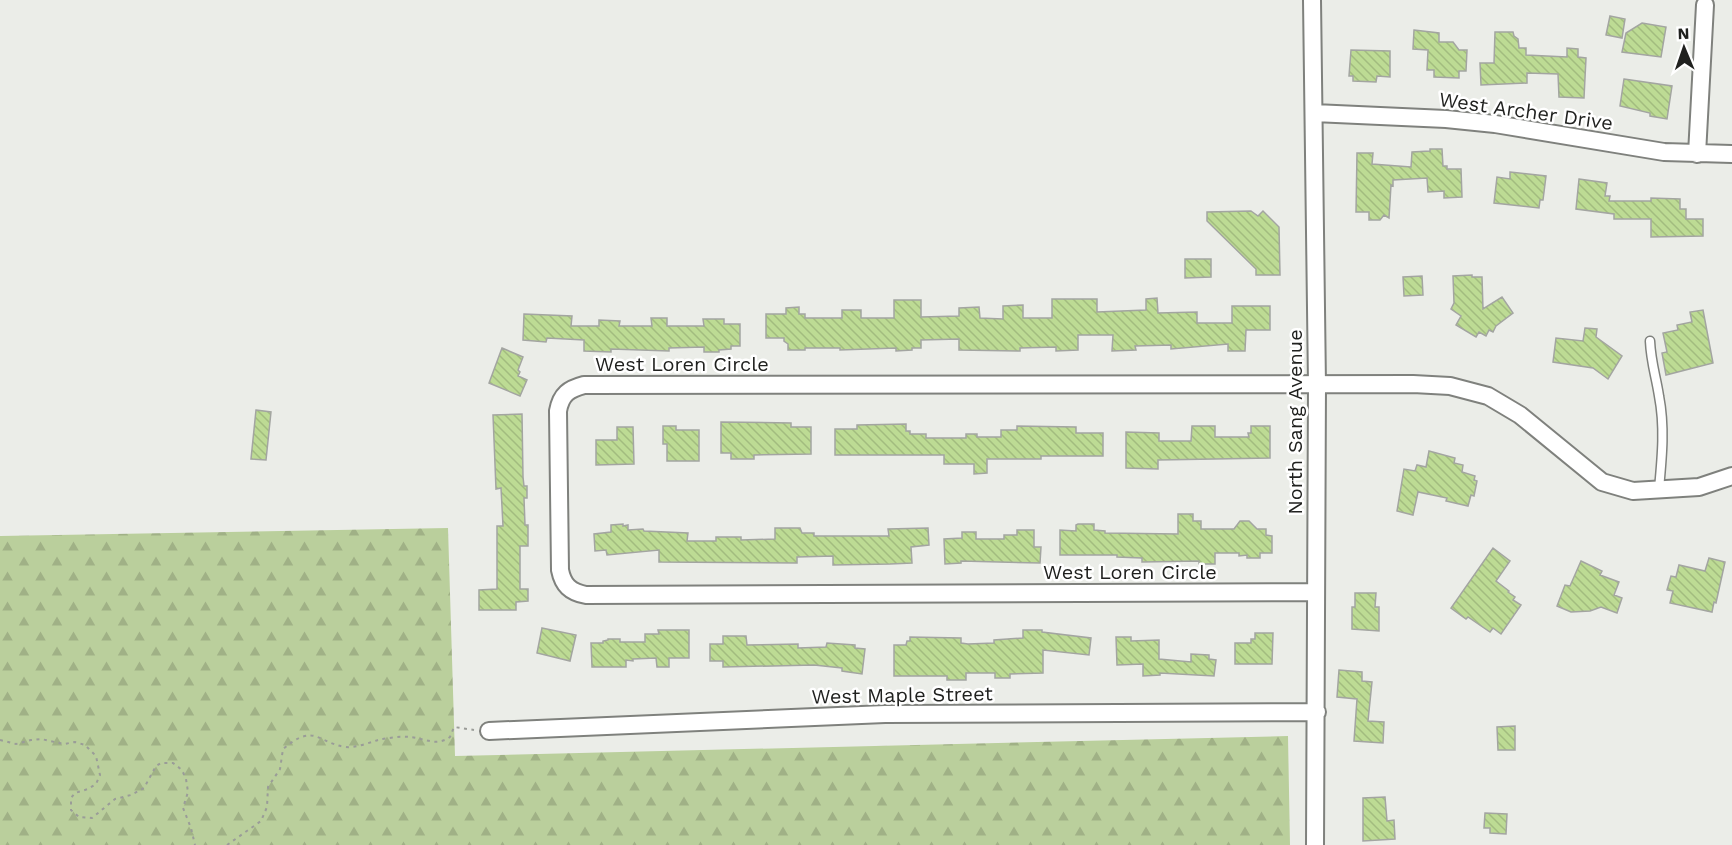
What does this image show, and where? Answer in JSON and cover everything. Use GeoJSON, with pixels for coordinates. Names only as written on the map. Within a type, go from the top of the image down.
{"type":"FeatureCollection","features":[{"type":"Feature","properties":{"kind":"street","name":"North Sang Avenue"},"geometry":{"type":"LineString","coordinates":[[1312,0],[1317,385],[1315,845]]}},
{"type":"Feature","properties":{"kind":"street"},"geometry":{"type":"LineString","coordinates":[[1697,154],[1705,5]]}},
{"type":"Feature","properties":{"kind":"street","name":"West Archer Drive"},"geometry":{"type":"LineString","coordinates":[[1314,113],[1446,119],[1485,123],[1664,152],[1732,154]]}},
{"type":"Feature","properties":{"kind":"street","name":"West Loren Circle"},"geometry":{"type":"LineString","coordinates":[[1315,592],[586,595],[575,593],[567,587],[560,570],[558,411],[560,401],[565,394],[572,388],[584,385],[1317,385]]}},
{"type":"Feature","properties":{"kind":"street"},"geometry":{"type":"LineString","coordinates":[[1317,385],[1450,386],[1488,396],[1520,415],[1602,482],[1634,490],[1699,487],[1732,476]]}},
{"type":"Feature","properties":{"kind":"street","name":"West Maple Street"},"geometry":{"type":"LineString","coordinates":[[489,732],[885,714],[1317,712]]}},
{"type":"Feature","properties":{"kind":"lane"},"geometry":{"type":"LineString","coordinates":[[1650,341],[1651,363],[1659,396],[1664,443],[1659,489]]}},
{"type":"Feature","properties":{"kind":"path"},"geometry":{"type":"LineString","coordinates":[[227,845],[261,822],[267,807],[268,787],[280,769],[283,749],[292,741],[313,735],[336,744],[352,747],[385,739],[411,737],[421,741],[435,742],[450,737],[454,728],[489,732]]}},
{"type":"Feature","properties":{"kind":"path"},"geometry":{"type":"LineString","coordinates":[[0,740],[16,744],[41,739],[64,744],[75,742],[93,751],[99,767],[96,784],[75,793],[70,798],[71,810],[79,817],[92,818],[115,798],[131,795],[144,788],[156,766],[161,763],[172,763],[182,770],[186,778],[188,792],[183,808],[195,845]]}},
{"type":"Feature","properties":{"kind":"green space"},"geometry":{"type":"Polygon","coordinates":[[[448,528],[455,756],[1288,736],[1290,845],[0,845],[0,536],[448,528]]]}},
{"type":"Feature","properties":{"kind":"building"},"geometry":{"type":"Polygon","coordinates":[[[1610,16],[1625,19],[1622,38],[1606,35],[1610,16]]]}},
{"type":"Feature","properties":{"kind":"building"},"geometry":{"type":"Polygon","coordinates":[[[1642,23],[1666,27],[1661,57],[1622,52],[1626,33],[1642,23]]]}},
{"type":"Feature","properties":{"kind":"building"},"geometry":{"type":"Polygon","coordinates":[[[1414,30],[1439,33],[1439,42],[1453,42],[1459,50],[1467,50],[1466,71],[1459,71],[1459,78],[1434,77],[1434,70],[1427,70],[1428,50],[1413,49],[1414,30]]]}},
{"type":"Feature","properties":{"kind":"building"},"geometry":{"type":"Polygon","coordinates":[[[1495,32],[1513,32],[1518,39],[1519,48],[1526,48],[1526,55],[1567,57],[1567,48],[1578,49],[1578,57],[1586,58],[1584,98],[1559,97],[1558,74],[1527,73],[1527,83],[1481,85],[1480,63],[1494,63],[1495,32]]]}},
{"type":"Feature","properties":{"kind":"building"},"geometry":{"type":"Polygon","coordinates":[[[1351,50],[1390,51],[1390,77],[1377,76],[1376,82],[1353,81],[1353,76],[1349,76],[1351,50]]]}},
{"type":"Feature","properties":{"kind":"building"},"geometry":{"type":"Polygon","coordinates":[[[1624,79],[1672,86],[1667,119],[1620,106],[1624,79]]]}},
{"type":"Feature","properties":{"kind":"building"},"geometry":{"type":"Polygon","coordinates":[[[1430,149],[1442,149],[1443,166],[1447,166],[1447,169],[1461,169],[1462,197],[1444,198],[1444,191],[1428,192],[1427,178],[1393,180],[1389,218],[1384,215],[1380,220],[1369,220],[1369,212],[1356,212],[1357,153],[1373,153],[1372,164],[1411,167],[1412,152],[1430,151],[1430,149]]]}},
{"type":"Feature","properties":{"kind":"building"},"geometry":{"type":"Polygon","coordinates":[[[1510,172],[1546,176],[1543,200],[1540,200],[1539,208],[1494,203],[1497,177],[1510,179],[1510,172]]]}},
{"type":"Feature","properties":{"kind":"building"},"geometry":{"type":"Polygon","coordinates":[[[1579,179],[1607,183],[1605,196],[1610,196],[1609,201],[1651,201],[1651,198],[1680,199],[1680,209],[1686,209],[1686,219],[1703,219],[1703,236],[1651,237],[1651,219],[1614,219],[1614,214],[1576,209],[1579,179]]]}},
{"type":"Feature","properties":{"kind":"building"},"geometry":{"type":"Polygon","coordinates":[[[1251,211],[1258,216],[1263,211],[1279,227],[1280,275],[1256,275],[1256,269],[1207,221],[1207,212],[1251,211]]]}},
{"type":"Feature","properties":{"kind":"building"},"geometry":{"type":"Polygon","coordinates":[[[1185,259],[1211,259],[1211,277],[1185,278],[1185,259]]]}},
{"type":"Feature","properties":{"kind":"building"},"geometry":{"type":"Polygon","coordinates":[[[1472,275],[1472,277],[1482,277],[1483,309],[1502,297],[1513,313],[1496,326],[1493,332],[1489,330],[1486,336],[1479,332],[1476,337],[1456,325],[1461,316],[1451,309],[1454,303],[1453,276],[1472,275]]]}},
{"type":"Feature","properties":{"kind":"building"},"geometry":{"type":"Polygon","coordinates":[[[1422,276],[1423,295],[1404,296],[1403,277],[1422,276]]]}},
{"type":"Feature","properties":{"kind":"building"},"geometry":{"type":"Polygon","coordinates":[[[1157,298],[1158,313],[1197,312],[1197,323],[1232,323],[1232,306],[1270,306],[1270,330],[1246,330],[1245,351],[1228,351],[1228,344],[1171,349],[1171,345],[1135,346],[1136,350],[1112,351],[1113,335],[1078,335],[1078,350],[1056,351],[1056,347],[1020,348],[1020,351],[959,350],[959,339],[921,340],[921,348],[912,348],[912,350],[805,348],[805,350],[788,350],[788,344],[784,338],[766,338],[766,314],[786,314],[786,308],[799,307],[799,314],[805,314],[805,318],[842,318],[842,310],[861,310],[861,318],[894,318],[894,300],[921,300],[921,317],[959,316],[959,308],[979,307],[980,318],[1003,319],[1003,306],[1023,305],[1023,318],[1052,318],[1052,299],[1097,299],[1097,312],[1146,310],[1146,299],[1157,298]]]}},
{"type":"Feature","properties":{"kind":"building"},"geometry":{"type":"Polygon","coordinates":[[[1703,310],[1713,363],[1666,375],[1662,353],[1667,352],[1663,333],[1678,330],[1677,325],[1692,322],[1690,312],[1703,310]]]}},
{"type":"Feature","properties":{"kind":"building"},"geometry":{"type":"Polygon","coordinates":[[[524,314],[572,316],[571,326],[599,326],[599,320],[620,321],[619,326],[652,326],[651,318],[667,318],[667,326],[704,326],[703,319],[724,319],[724,324],[740,324],[740,346],[731,346],[731,349],[719,350],[719,352],[704,352],[704,347],[669,348],[669,351],[611,349],[611,352],[584,351],[584,340],[547,338],[546,342],[523,340],[524,314]]]}},
{"type":"Feature","properties":{"kind":"building"},"geometry":{"type":"Polygon","coordinates":[[[1585,328],[1597,329],[1596,337],[1622,356],[1608,379],[1593,368],[1553,362],[1556,338],[1583,341],[1585,328]]]}},
{"type":"Feature","properties":{"kind":"building"},"geometry":{"type":"Polygon","coordinates":[[[502,348],[523,357],[518,376],[527,380],[520,396],[489,383],[502,348]]]}},
{"type":"Feature","properties":{"kind":"building"},"geometry":{"type":"Polygon","coordinates":[[[256,410],[271,412],[266,460],[251,459],[256,410]]]}},
{"type":"Feature","properties":{"kind":"building"},"geometry":{"type":"Polygon","coordinates":[[[522,414],[523,477],[524,486],[527,486],[527,498],[524,498],[525,525],[528,525],[528,546],[520,546],[520,589],[528,589],[528,601],[516,602],[516,610],[479,610],[479,590],[497,589],[497,526],[503,526],[501,488],[496,489],[493,415],[522,414]]]}},
{"type":"Feature","properties":{"kind":"building"},"geometry":{"type":"Polygon","coordinates":[[[721,422],[791,423],[791,427],[811,427],[811,454],[754,455],[754,459],[731,459],[731,453],[721,453],[721,422]]]}},
{"type":"Feature","properties":{"kind":"building"},"geometry":{"type":"Polygon","coordinates":[[[906,424],[906,431],[910,431],[910,434],[926,434],[926,438],[966,438],[966,434],[977,434],[977,437],[1001,437],[1001,430],[1017,430],[1017,426],[1076,427],[1076,433],[1103,433],[1103,456],[987,459],[987,473],[974,474],[974,464],[944,464],[944,455],[835,455],[835,429],[857,429],[857,425],[906,424]]]}},
{"type":"Feature","properties":{"kind":"building"},"geometry":{"type":"Polygon","coordinates":[[[663,426],[676,426],[676,430],[699,430],[699,461],[667,461],[667,444],[663,444],[663,426]]]}},
{"type":"Feature","properties":{"kind":"building"},"geometry":{"type":"Polygon","coordinates":[[[1192,426],[1215,426],[1215,437],[1249,437],[1251,426],[1270,426],[1270,458],[1158,460],[1158,469],[1126,468],[1126,432],[1159,433],[1159,441],[1191,441],[1192,426]]]}},
{"type":"Feature","properties":{"kind":"building"},"geometry":{"type":"Polygon","coordinates":[[[617,427],[633,427],[634,464],[596,465],[596,440],[617,440],[617,427]]]}},
{"type":"Feature","properties":{"kind":"building"},"geometry":{"type":"Polygon","coordinates":[[[1429,451],[1455,458],[1454,463],[1463,465],[1462,472],[1475,476],[1474,480],[1477,481],[1474,496],[1471,495],[1468,506],[1446,501],[1447,498],[1418,492],[1413,515],[1397,511],[1404,469],[1415,471],[1417,465],[1426,467],[1429,451]]]}},
{"type":"Feature","properties":{"kind":"building"},"geometry":{"type":"Polygon","coordinates":[[[1178,514],[1193,514],[1193,521],[1201,521],[1201,529],[1234,529],[1240,521],[1249,521],[1257,529],[1266,529],[1266,535],[1272,536],[1272,553],[1260,553],[1260,558],[1247,558],[1247,555],[1239,556],[1239,553],[1215,553],[1215,564],[1199,564],[1199,561],[1142,562],[1142,558],[1117,557],[1117,555],[1060,555],[1060,530],[1076,531],[1078,524],[1094,524],[1094,530],[1105,531],[1105,533],[1178,534],[1178,514]]]}},
{"type":"Feature","properties":{"kind":"building"},"geometry":{"type":"Polygon","coordinates":[[[623,524],[623,526],[628,525],[628,530],[688,533],[687,541],[716,541],[716,537],[741,537],[741,540],[775,539],[775,528],[800,528],[802,533],[814,533],[814,536],[889,536],[888,529],[928,528],[929,545],[911,547],[912,563],[890,564],[833,565],[833,556],[797,557],[797,563],[659,562],[659,550],[607,555],[606,550],[595,551],[594,534],[611,532],[611,525],[623,524]]]}},
{"type":"Feature","properties":{"kind":"building"},"geometry":{"type":"Polygon","coordinates":[[[1017,530],[1034,530],[1034,547],[1041,547],[1040,563],[961,561],[961,563],[945,564],[944,539],[962,538],[962,532],[976,532],[976,539],[1004,539],[1004,535],[1017,535],[1017,530]]]}},
{"type":"Feature","properties":{"kind":"building"},"geometry":{"type":"Polygon","coordinates":[[[1493,548],[1510,561],[1496,581],[1515,597],[1513,600],[1521,605],[1501,634],[1493,628],[1490,632],[1451,608],[1493,548]]]}},
{"type":"Feature","properties":{"kind":"building"},"geometry":{"type":"Polygon","coordinates":[[[1709,558],[1725,562],[1712,612],[1670,603],[1673,591],[1667,590],[1671,576],[1676,577],[1679,565],[1705,571],[1709,558]]]}},
{"type":"Feature","properties":{"kind":"building"},"geometry":{"type":"Polygon","coordinates":[[[1581,561],[1602,571],[1600,575],[1619,582],[1614,595],[1622,598],[1617,613],[1601,607],[1590,611],[1571,612],[1557,606],[1565,585],[1570,586],[1581,561]]]}},
{"type":"Feature","properties":{"kind":"building"},"geometry":{"type":"Polygon","coordinates":[[[1355,593],[1376,593],[1375,607],[1379,607],[1379,631],[1352,629],[1352,607],[1355,607],[1355,593]]]}},
{"type":"Feature","properties":{"kind":"building"},"geometry":{"type":"Polygon","coordinates":[[[542,628],[576,635],[570,661],[537,653],[542,628]]]}},
{"type":"Feature","properties":{"kind":"building"},"geometry":{"type":"Polygon","coordinates":[[[658,630],[689,630],[689,658],[669,658],[669,667],[657,667],[656,658],[626,660],[626,667],[592,667],[591,643],[603,643],[608,639],[620,639],[620,642],[645,642],[645,634],[659,634],[658,630]]]}},
{"type":"Feature","properties":{"kind":"building"},"geometry":{"type":"Polygon","coordinates":[[[1023,630],[1042,630],[1042,632],[1091,638],[1089,655],[1043,650],[1043,673],[1010,674],[1010,678],[995,678],[995,673],[966,673],[966,680],[947,680],[947,676],[894,676],[894,645],[906,645],[910,637],[961,638],[961,643],[968,644],[994,643],[994,640],[1023,638],[1023,630]]]}},
{"type":"Feature","properties":{"kind":"building"},"geometry":{"type":"Polygon","coordinates":[[[1255,633],[1273,633],[1272,664],[1235,664],[1235,643],[1251,643],[1251,639],[1255,639],[1255,633]]]}},
{"type":"Feature","properties":{"kind":"building"},"geometry":{"type":"Polygon","coordinates":[[[723,636],[746,636],[747,645],[798,644],[798,648],[826,647],[827,643],[855,645],[855,648],[865,649],[862,674],[842,671],[842,668],[814,665],[723,667],[723,661],[710,661],[710,644],[723,644],[723,636]]]}},
{"type":"Feature","properties":{"kind":"building"},"geometry":{"type":"Polygon","coordinates":[[[1116,637],[1131,637],[1131,641],[1159,640],[1159,659],[1191,662],[1191,654],[1209,655],[1209,659],[1216,660],[1214,676],[1160,673],[1160,675],[1143,676],[1143,664],[1117,665],[1116,637]]]}},
{"type":"Feature","properties":{"kind":"building"},"geometry":{"type":"Polygon","coordinates":[[[1339,670],[1362,672],[1362,681],[1372,682],[1368,721],[1384,722],[1383,743],[1354,741],[1357,699],[1337,697],[1339,670]]]}},
{"type":"Feature","properties":{"kind":"building"},"geometry":{"type":"Polygon","coordinates":[[[1515,726],[1515,750],[1498,750],[1497,727],[1515,726]]]}},
{"type":"Feature","properties":{"kind":"building"},"geometry":{"type":"Polygon","coordinates":[[[1385,797],[1387,821],[1394,820],[1395,839],[1363,841],[1363,798],[1385,797]]]}},
{"type":"Feature","properties":{"kind":"building"},"geometry":{"type":"Polygon","coordinates":[[[1485,813],[1507,814],[1506,834],[1490,833],[1490,828],[1484,828],[1485,813]]]}}]}
